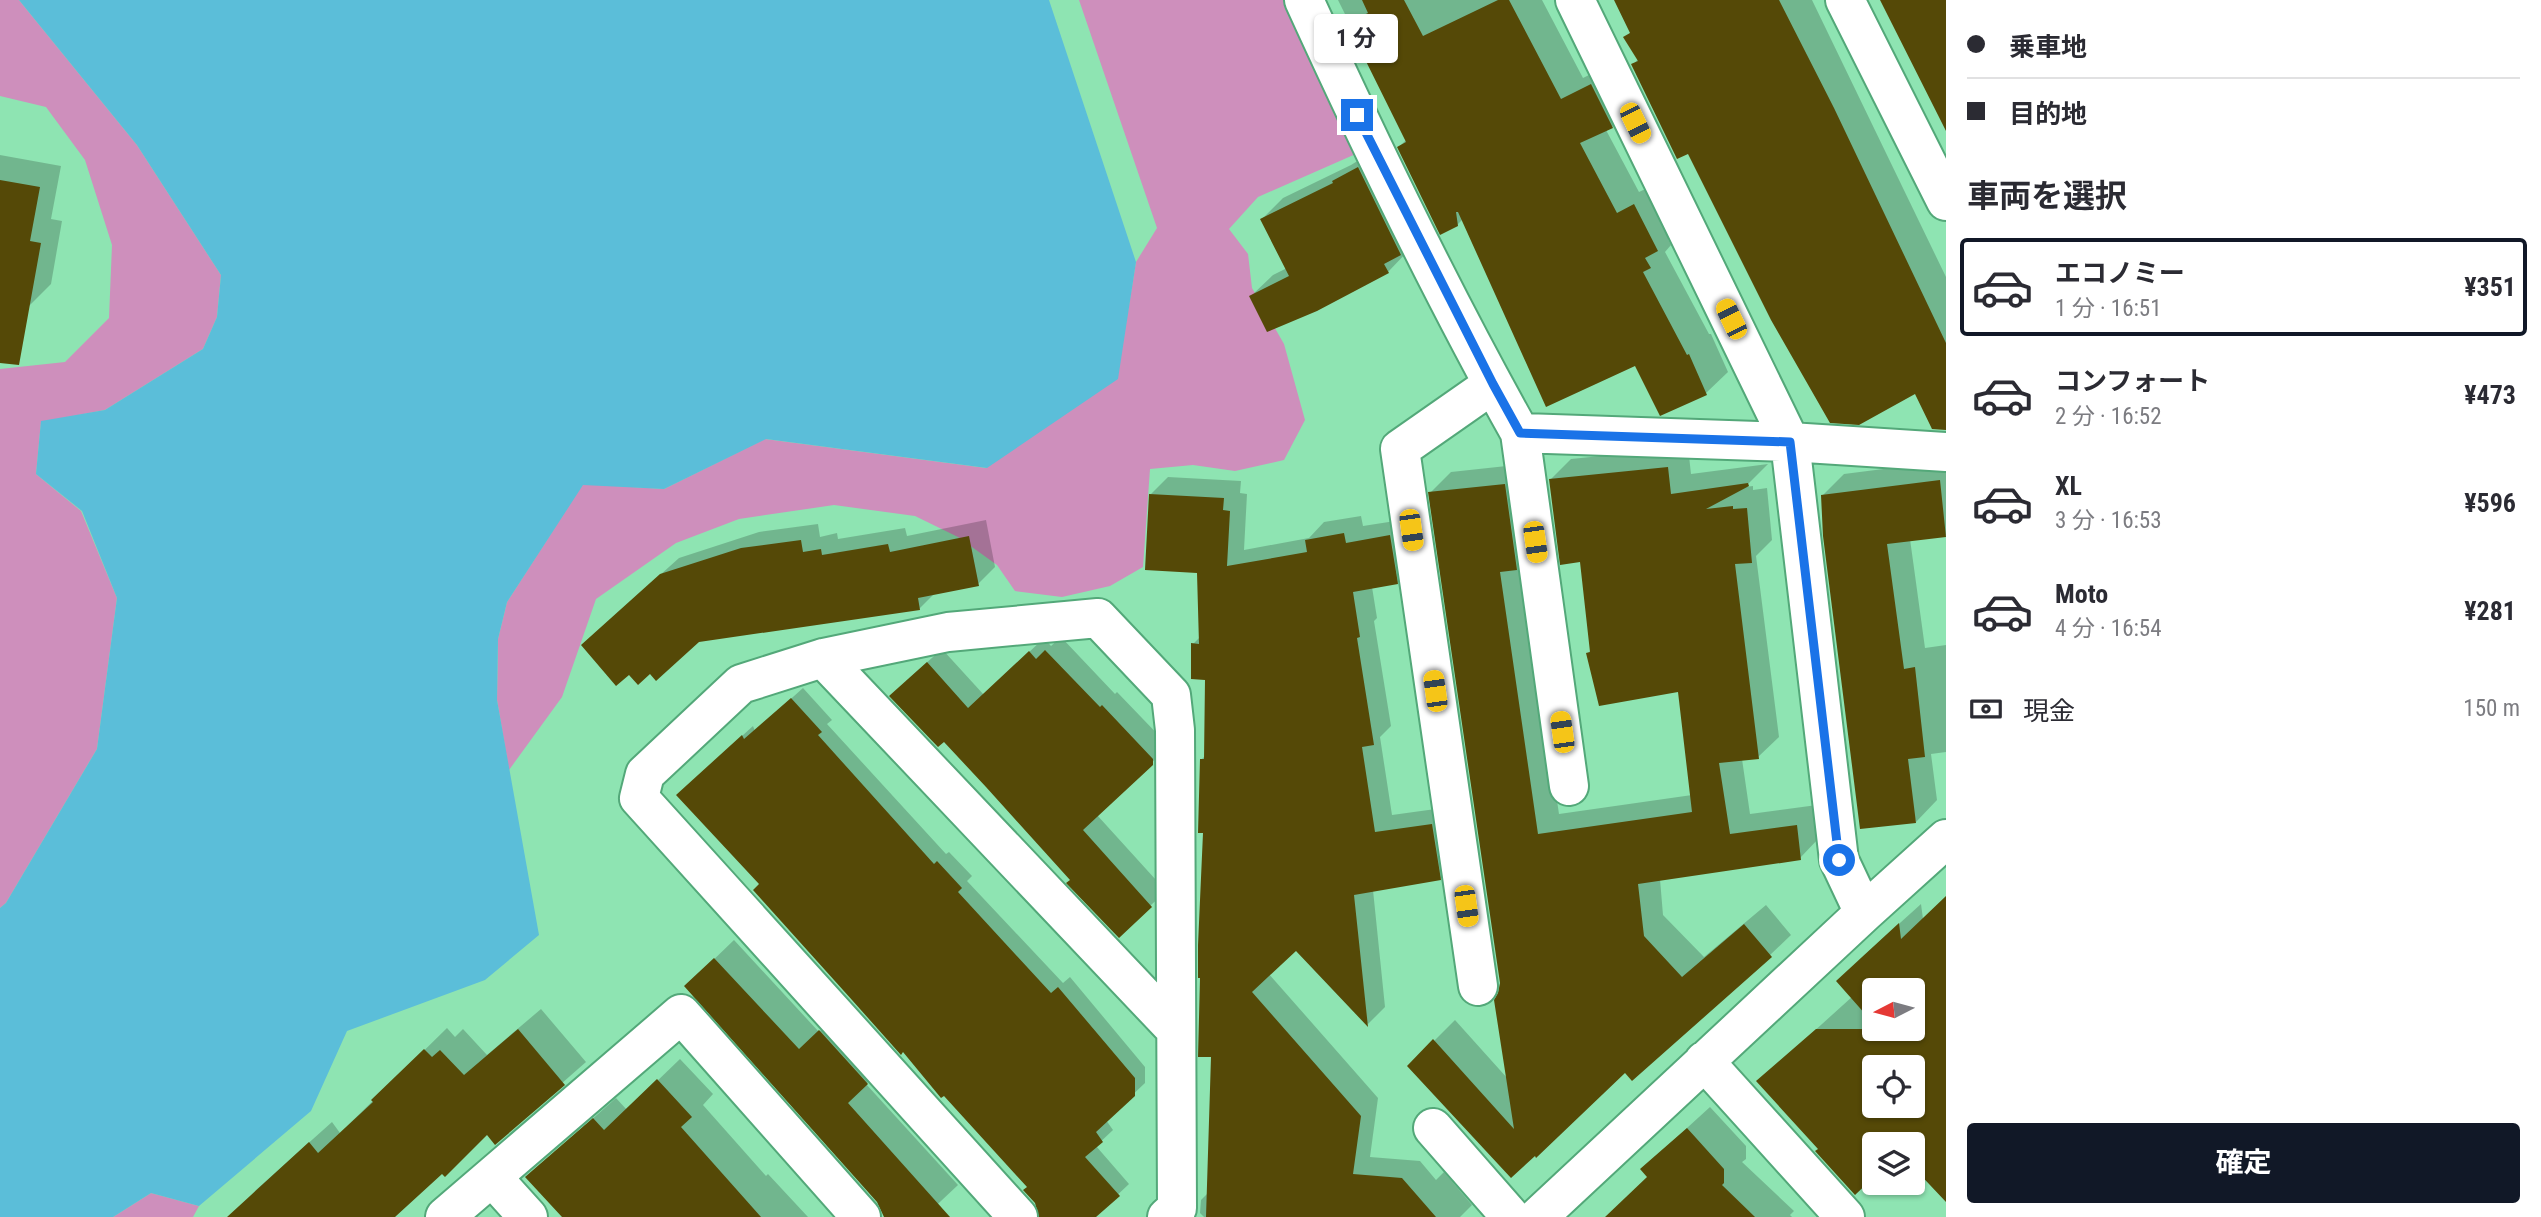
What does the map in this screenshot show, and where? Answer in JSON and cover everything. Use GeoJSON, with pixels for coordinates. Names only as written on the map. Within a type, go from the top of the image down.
{"type":"FeatureCollection","features":[{"type":"Feature","properties":{"kind":"street"},"geometry":{"type":"LineString","coordinates":[[1304,0],[1367,138],[1520,433],[1569,786]]}},
{"type":"Feature","properties":{"kind":"street"},"geometry":{"type":"LineString","coordinates":[[1575,0],[1790,442],[1839,860],[1864,913]]}},
{"type":"Feature","properties":{"kind":"street"},"geometry":{"type":"LineString","coordinates":[[1845,0],[1936,155],[1946,201]]}},
{"type":"Feature","properties":{"kind":"street"},"geometry":{"type":"LineString","coordinates":[[1478,986],[1400,449],[1493,384]]}},
{"type":"Feature","properties":{"kind":"street"},"geometry":{"type":"LineString","coordinates":[[1520,433],[1790,442],[1946,452]]}},
{"type":"Feature","properties":{"kind":"street"},"geometry":{"type":"LineString","coordinates":[[1017,1217],[639,798],[645,774],[741,684],[823,658],[948,632],[1098,618],[1171,695],[1175,730],[1176,1214]]}},
{"type":"Feature","properties":{"kind":"street"},"geometry":{"type":"LineString","coordinates":[[823,658],[1175,1029]]}},
{"type":"Feature","properties":{"kind":"street"},"geometry":{"type":"LineString","coordinates":[[1538,1217],[1946,839]]}},
{"type":"Feature","properties":{"kind":"street"},"geometry":{"type":"LineString","coordinates":[[445,1217],[681,1014],[860,1217]]}},
{"type":"Feature","properties":{"kind":"street"},"geometry":{"type":"LineString","coordinates":[[1704,1061],[1845,1217]]}},
{"type":"Feature","properties":{"kind":"street"},"geometry":{"type":"LineString","coordinates":[[1433,1128],[1511,1217]]}},
{"type":"Feature","properties":{"kind":"street"},"geometry":{"type":"LineString","coordinates":[[492,1177],[528,1217]]}},
{"type":"Feature","properties":{"kind":"shaded area"},"geometry":{"type":"Polygon","coordinates":[[[0,0],[19,0],[137,145],[221,275],[217,317],[203,349],[105,410],[41,422],[36,474],[81,511],[117,598],[97,749],[6,903],[0,908],[0,369],[65,362],[109,318],[112,245],[85,160],[46,107],[0,96],[0,0]]]}},
{"type":"Feature","properties":{"kind":"shaded area"},"geometry":{"type":"Polygon","coordinates":[[[1079,0],[1288,0],[1358,153],[1258,197],[1229,229],[1248,254],[1252,288],[1284,344],[1305,420],[1284,460],[1235,471],[1193,465],[1150,469],[1143,567],[1110,586],[1062,597],[1015,591],[997,565],[958,537],[915,516],[834,505],[739,519],[676,543],[596,599],[562,697],[509,770],[497,700],[498,639],[507,602],[583,484],[664,489],[765,439],[986,468],[1117,379],[1136,262],[1157,228],[1079,0]]]}},
{"type":"Feature","properties":{"kind":"shaded area"},"geometry":{"type":"Polygon","coordinates":[[[151,1193],[199,1206],[193,1217],[113,1217],[151,1193]]]}},
{"type":"Feature","properties":{"kind":"water"},"geometry":{"type":"Polygon","coordinates":[[[19,0],[1049,0],[1136,262],[1118,379],[987,468],[766,439],[664,489],[583,485],[507,602],[498,639],[497,700],[539,935],[485,980],[347,1031],[311,1111],[199,1206],[151,1193],[113,1217],[0,1217],[0,908],[6,903],[97,749],[117,598],[82,511],[36,474],[41,421],[105,410],[203,349],[217,317],[221,275],[137,145],[19,0]]]}},
{"type":"Feature","properties":{"kind":"building"},"geometry":{"type":"Polygon","coordinates":[[[1362,0],[1404,0],[1423,36],[1498,0],[1509,0],[1561,99],[1591,84],[1613,128],[1580,143],[1617,213],[1634,204],[1658,251],[1645,258],[1651,268],[1643,272],[1687,355],[1689,354],[1707,395],[1660,416],[1635,366],[1546,407],[1458,212],[1458,226],[1440,235],[1397,147],[1406,142],[1347,23],[1368,13],[1362,0]]]}},
{"type":"Feature","properties":{"kind":"building"},"geometry":{"type":"Polygon","coordinates":[[[1614,0],[1779,0],[1834,108],[1946,343],[1946,430],[1932,429],[1915,394],[1859,425],[1830,423],[1771,320],[1688,154],[1677,159],[1631,64],[1638,61],[1623,37],[1630,33],[1614,0]]]}},
{"type":"Feature","properties":{"kind":"building"},"geometry":{"type":"Polygon","coordinates":[[[1880,0],[1946,0],[1946,131],[1880,0]]]}},
{"type":"Feature","properties":{"kind":"building"},"geometry":{"type":"Polygon","coordinates":[[[1358,167],[1401,255],[1384,264],[1389,273],[1317,311],[1267,332],[1249,296],[1289,276],[1260,219],[1333,183],[1332,181],[1358,167]]]}},
{"type":"Feature","properties":{"kind":"building"},"geometry":{"type":"Polygon","coordinates":[[[0,180],[40,187],[30,241],[41,243],[19,365],[0,363],[0,180]]]}},
{"type":"Feature","properties":{"kind":"building"},"geometry":{"type":"Polygon","coordinates":[[[1668,467],[1671,494],[1748,483],[1749,486],[1706,509],[1733,506],[1733,509],[1747,508],[1752,563],[1735,564],[1759,759],[1719,763],[1730,834],[1797,825],[1801,860],[1638,884],[1644,936],[1682,977],[1744,924],[1772,957],[1632,1081],[1625,1073],[1536,1158],[1535,1156],[1511,1178],[1407,1066],[1433,1039],[1514,1129],[1494,1000],[1500,983],[1428,492],[1505,484],[1517,570],[1500,572],[1538,834],[1692,812],[1678,692],[1599,706],[1586,653],[1590,652],[1580,562],[1560,565],[1549,479],[1668,467]]]}},
{"type":"Feature","properties":{"kind":"building"},"geometry":{"type":"Polygon","coordinates":[[[1940,480],[1946,537],[1887,544],[1904,669],[1915,667],[1925,757],[1908,759],[1916,823],[1860,829],[1823,536],[1821,495],[1940,480]]]}},
{"type":"Feature","properties":{"kind":"building"},"geometry":{"type":"Polygon","coordinates":[[[1149,494],[1224,498],[1223,510],[1230,511],[1227,566],[1307,552],[1305,540],[1344,533],[1346,543],[1390,535],[1398,584],[1353,592],[1360,637],[1357,638],[1374,745],[1362,747],[1375,832],[1432,824],[1441,880],[1354,895],[1368,1027],[1296,951],[1252,992],[1361,1116],[1353,1174],[1402,1178],[1436,1217],[1206,1217],[1211,1057],[1198,1057],[1198,945],[1203,833],[1198,833],[1200,759],[1204,759],[1205,680],[1191,679],[1191,643],[1199,644],[1197,573],[1145,570],[1149,494]]]}},
{"type":"Feature","properties":{"kind":"building"},"geometry":{"type":"Polygon","coordinates":[[[969,536],[979,586],[918,598],[920,610],[699,642],[656,681],[650,674],[638,685],[629,675],[616,686],[581,645],[660,574],[741,548],[801,540],[803,552],[821,549],[822,555],[888,544],[890,552],[969,536]]]}},
{"type":"Feature","properties":{"kind":"building"},"geometry":{"type":"Polygon","coordinates":[[[1045,650],[1153,759],[1153,765],[1083,830],[1152,907],[1119,938],[1066,883],[1070,880],[944,742],[938,747],[889,696],[927,662],[968,708],[1029,651],[1036,659],[1045,650]]]}},
{"type":"Feature","properties":{"kind":"building"},"geometry":{"type":"Polygon","coordinates":[[[791,698],[822,732],[818,735],[934,864],[937,861],[962,888],[958,892],[1051,993],[1058,987],[1135,1078],[1135,1096],[1096,1132],[1103,1142],[1085,1157],[1120,1196],[1096,1217],[1039,1217],[1035,1203],[1023,1190],[1027,1187],[944,1096],[941,1098],[903,1052],[901,1055],[753,890],[759,884],[676,795],[742,735],[744,739],[791,698]]]}},
{"type":"Feature","properties":{"kind":"building"},"geometry":{"type":"Polygon","coordinates":[[[1946,896],[1946,1202],[1925,1180],[1925,1132],[1862,1132],[1862,1188],[1855,1195],[1815,1151],[1818,1149],[1756,1081],[1816,1029],[1862,1029],[1862,1041],[1925,1041],[1925,978],[1862,978],[1862,1010],[1836,981],[1899,923],[1901,939],[1946,896]]]}},
{"type":"Feature","properties":{"kind":"building"},"geometry":{"type":"Polygon","coordinates":[[[714,958],[799,1049],[819,1030],[868,1084],[848,1103],[950,1217],[884,1217],[877,1202],[684,986],[714,958]]]}},
{"type":"Feature","properties":{"kind":"building"},"geometry":{"type":"Polygon","coordinates":[[[518,1029],[565,1085],[495,1145],[487,1135],[445,1177],[442,1174],[395,1217],[227,1217],[309,1142],[318,1153],[373,1102],[371,1100],[424,1049],[432,1057],[440,1050],[464,1075],[518,1029]]]}},
{"type":"Feature","properties":{"kind":"building"},"geometry":{"type":"Polygon","coordinates":[[[657,1079],[692,1117],[681,1127],[761,1217],[562,1217],[525,1177],[593,1118],[604,1130],[657,1079]]]}},
{"type":"Feature","properties":{"kind":"building"},"geometry":{"type":"Polygon","coordinates":[[[1687,1128],[1724,1169],[1722,1185],[1755,1217],[1605,1217],[1647,1177],[1640,1169],[1687,1128]]]}},
{"type":"Feature","properties":{"kind":"route"},"geometry":{"type":"LineString","coordinates":[[1357,115],[1520,433],[1790,442],[1839,860]]}}]}
